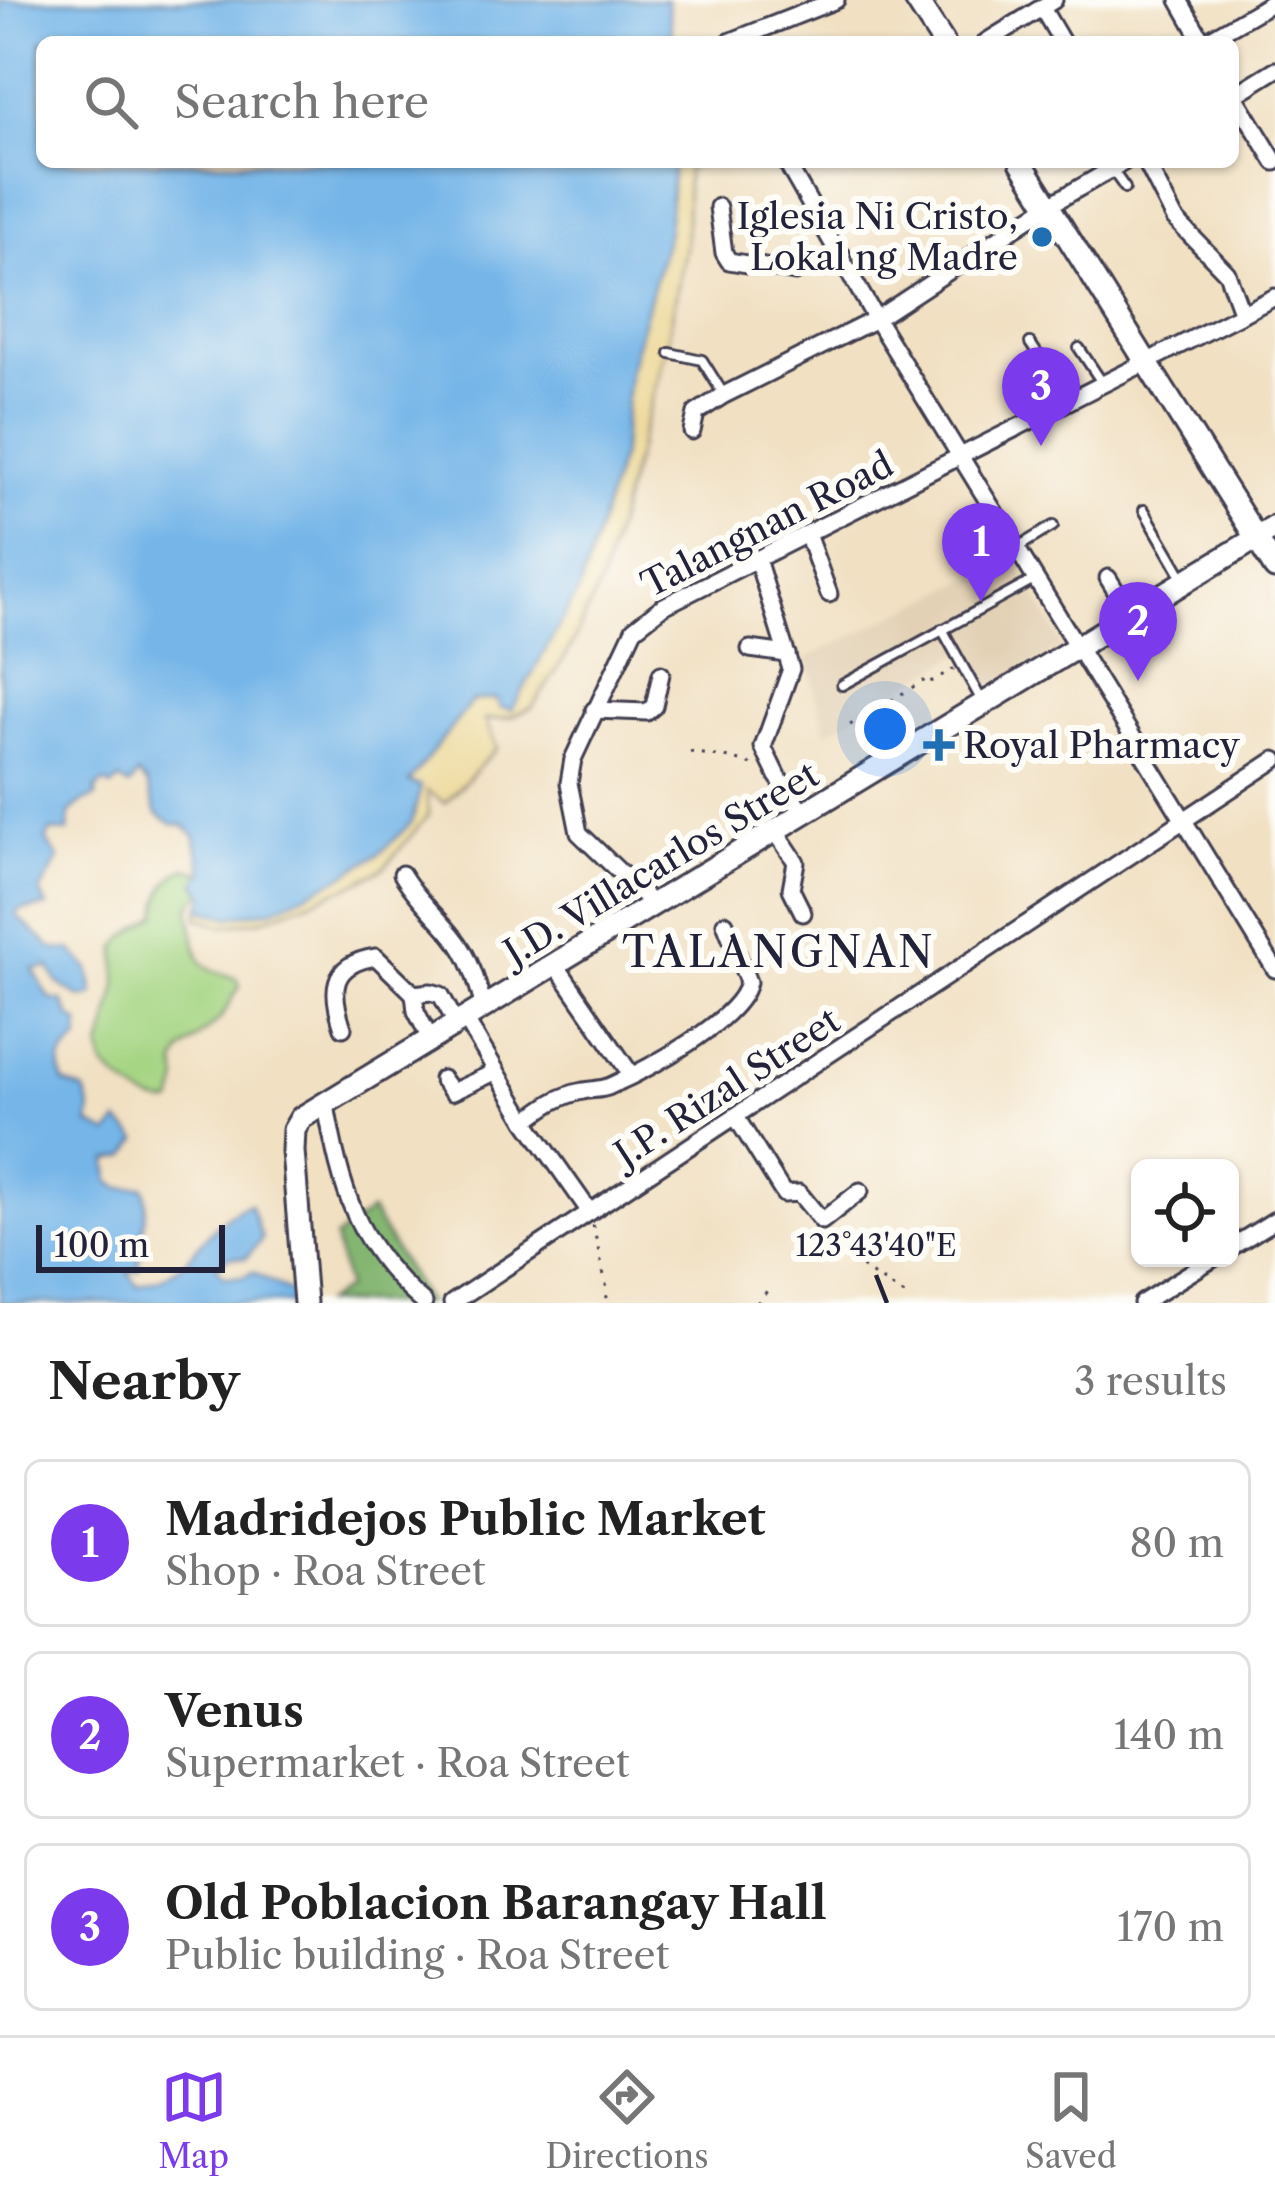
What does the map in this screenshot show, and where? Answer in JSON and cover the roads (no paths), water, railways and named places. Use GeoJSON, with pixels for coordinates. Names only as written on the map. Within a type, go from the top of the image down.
{"type":"FeatureCollection","features":[{"type":"Feature","properties":{"kind":"street"},"geometry":{"type":"LineString","coordinates":[[744,36],[836,0]]}},
{"type":"Feature","properties":{"kind":"street"},"geometry":{"type":"LineString","coordinates":[[916,0],[939,36]]}},
{"type":"Feature","properties":{"kind":"street"},"geometry":{"type":"LineString","coordinates":[[1179,0],[1200,36]]}},
{"type":"Feature","properties":{"kind":"street"},"geometry":{"type":"LineString","coordinates":[[1214,36],[1275,1]]}},
{"type":"Feature","properties":{"kind":"street"},"geometry":{"type":"LineString","coordinates":[[996,36],[1048,4],[1060,36]]}},
{"type":"Feature","properties":{"kind":"street"},"geometry":{"type":"LineString","coordinates":[[1239,91],[1275,70]]}},
{"type":"Feature","properties":{"kind":"street"},"geometry":{"type":"LineString","coordinates":[[1239,102],[1275,162]]}},
{"type":"Feature","properties":{"kind":"street"},"geometry":{"type":"LineString","coordinates":[[790,168],[876,319],[1275,969]]}},
{"type":"Feature","properties":{"kind":"street"},"geometry":{"type":"LineString","coordinates":[[1025,168],[1148,362],[1266,532],[1275,568]]}},
{"type":"Feature","properties":{"kind":"street"},"geometry":{"type":"LineString","coordinates":[[692,431],[696,413],[724,394],[876,319],[1114,168]]}},
{"type":"Feature","properties":{"kind":"street"},"geometry":{"type":"LineString","coordinates":[[1149,168],[1174,219],[1227,273],[1242,314]]}},
{"type":"Feature","properties":{"kind":"street"},"geometry":{"type":"LineString","coordinates":[[718,207],[729,261],[795,272],[842,255]]}},
{"type":"Feature","properties":{"kind":"street","name":"Talangnan Road"},"geometry":{"type":"LineString","coordinates":[[655,906],[579,833],[568,783],[594,710],[634,629],[662,608],[1275,297]]}},
{"type":"Feature","properties":{"kind":"street","name":"J.D. Villacarlos Street"},"geometry":{"type":"LineString","coordinates":[[326,1105],[1266,532]]}},
{"type":"Feature","properties":{"kind":"street"},"geometry":{"type":"LineString","coordinates":[[807,535],[829,594]]}},
{"type":"Feature","properties":{"kind":"street"},"geometry":{"type":"LineString","coordinates":[[757,560],[787,654],[789,679],[763,738],[775,772],[805,815]]}},
{"type":"Feature","properties":{"kind":"street"},"geometry":{"type":"LineString","coordinates":[[1108,578],[1131,616]]}},
{"type":"Feature","properties":{"kind":"street"},"geometry":{"type":"LineString","coordinates":[[750,649],[787,654]]}},
{"type":"Feature","properties":{"kind":"street"},"geometry":{"type":"LineString","coordinates":[[594,710],[647,712],[654,706],[661,674]]}},
{"type":"Feature","properties":{"kind":"street","name":"J.P. Rizal Street"},"geometry":{"type":"LineString","coordinates":[[452,1303],[1275,760]]}},
{"type":"Feature","properties":{"kind":"street"},"geometry":{"type":"LineString","coordinates":[[776,832],[796,862],[790,889],[803,914]]}},
{"type":"Feature","properties":{"kind":"street"},"geometry":{"type":"LineString","coordinates":[[402,874],[456,938],[477,980],[469,1018]]}},
{"type":"Feature","properties":{"kind":"street"},"geometry":{"type":"LineString","coordinates":[[526,1121],[560,1097],[608,1088],[664,1060],[747,991],[744,968],[725,923]]}},
{"type":"Feature","properties":{"kind":"street"},"geometry":{"type":"LineString","coordinates":[[344,1028],[334,987],[350,966],[368,957],[383,960],[414,994],[416,1011],[431,1041]]}},
{"type":"Feature","properties":{"kind":"street"},"geometry":{"type":"LineString","coordinates":[[556,965],[630,1073]]}},
{"type":"Feature","properties":{"kind":"street"},"geometry":{"type":"LineString","coordinates":[[414,994],[441,995],[469,1018],[495,1072],[590,1212]]}},
{"type":"Feature","properties":{"kind":"street"},"geometry":{"type":"LineString","coordinates":[[442,1078],[452,1092],[495,1072]]}},
{"type":"Feature","properties":{"kind":"street"},"geometry":{"type":"LineString","coordinates":[[305,1303],[294,1130],[301,1118],[326,1105],[340,1180],[362,1234],[403,1288],[424,1303]]}},
{"type":"Feature","properties":{"kind":"street"},"geometry":{"type":"LineString","coordinates":[[736,1118],[784,1194],[799,1193],[822,1221],[860,1191]]}},
{"type":"Feature","properties":{"kind":"street"},"geometry":{"type":"LineString","coordinates":[[1239,1242],[1275,1220]]}},
{"type":"Feature","properties":{"kind":"street"},"geometry":{"type":"LineString","coordinates":[[1142,1303],[1200,1267]]}},
{"type":"Feature","properties":{"kind":"lane"},"geometry":{"type":"LineString","coordinates":[[1119,168],[1125,188]]}},
{"type":"Feature","properties":{"kind":"lane"},"geometry":{"type":"LineString","coordinates":[[1030,343],[1070,402]]}},
{"type":"Feature","properties":{"kind":"lane"},"geometry":{"type":"LineString","coordinates":[[1079,348],[1104,385]]}},
{"type":"Feature","properties":{"kind":"lane"},"geometry":{"type":"LineString","coordinates":[[670,353],[702,360],[724,394]]}},
{"type":"Feature","properties":{"kind":"lane"},"geometry":{"type":"LineString","coordinates":[[1144,510],[1186,582]]}},
{"type":"Feature","properties":{"kind":"lane"},"geometry":{"type":"LineString","coordinates":[[1017,548],[1053,526]]}},
{"type":"Feature","properties":{"kind":"lane"},"geometry":{"type":"LineString","coordinates":[[842,685],[1036,579]]}},
{"type":"Feature","properties":{"kind":"lane"},"geometry":{"type":"LineString","coordinates":[[942,629],[985,706]]}},
{"type":"Feature","properties":{"kind":"water"},"geometry":{"type":"Polygon","coordinates":[[[0,0],[667,0],[672,36],[36,36],[36,168],[673,168],[668,231],[629,372],[621,455],[580,588],[512,710],[500,708],[496,699],[472,701],[409,782],[421,786],[412,822],[379,854],[270,910],[229,917],[200,909],[205,895],[196,882],[204,873],[194,835],[157,814],[147,784],[138,775],[129,786],[119,780],[112,787],[105,783],[96,788],[96,797],[69,813],[68,832],[51,831],[46,840],[59,859],[40,891],[47,907],[18,910],[17,916],[53,949],[71,950],[89,969],[94,995],[81,998],[58,983],[49,967],[33,969],[50,999],[63,1001],[80,1024],[79,1040],[65,1054],[61,1069],[64,1083],[85,1091],[91,1110],[89,1124],[109,1134],[119,1122],[138,1140],[127,1156],[108,1160],[110,1182],[120,1188],[144,1187],[139,1270],[128,1271],[138,1286],[176,1269],[224,1218],[250,1204],[262,1239],[246,1258],[228,1257],[216,1267],[224,1277],[253,1272],[295,1295],[295,1303],[0,1303],[0,0]]]}},
{"type":"Feature","properties":{"kind":"place","name":"Iglesia Ni Cristo, Lokal ng Madre"},"geometry":{"type":"Point","coordinates":[1042,237]}},
{"type":"Feature","properties":{"kind":"place","name":"Old Poblacion Barangay Hall"},"geometry":{"type":"Point","coordinates":[1041,446]}},
{"type":"Feature","properties":{"kind":"place","name":"Madridejos Public Market"},"geometry":{"type":"Point","coordinates":[981,602]}},
{"type":"Feature","properties":{"kind":"place","name":"Venus"},"geometry":{"type":"Point","coordinates":[1138,681]}},
{"type":"Feature","properties":{"kind":"place","name":"Royal Pharmacy"},"geometry":{"type":"Point","coordinates":[939,745]}},
{"type":"Feature","properties":{"kind":"district","name":"TALANGNAN"},"geometry":{"type":"Point","coordinates":[779,952]}}]}
